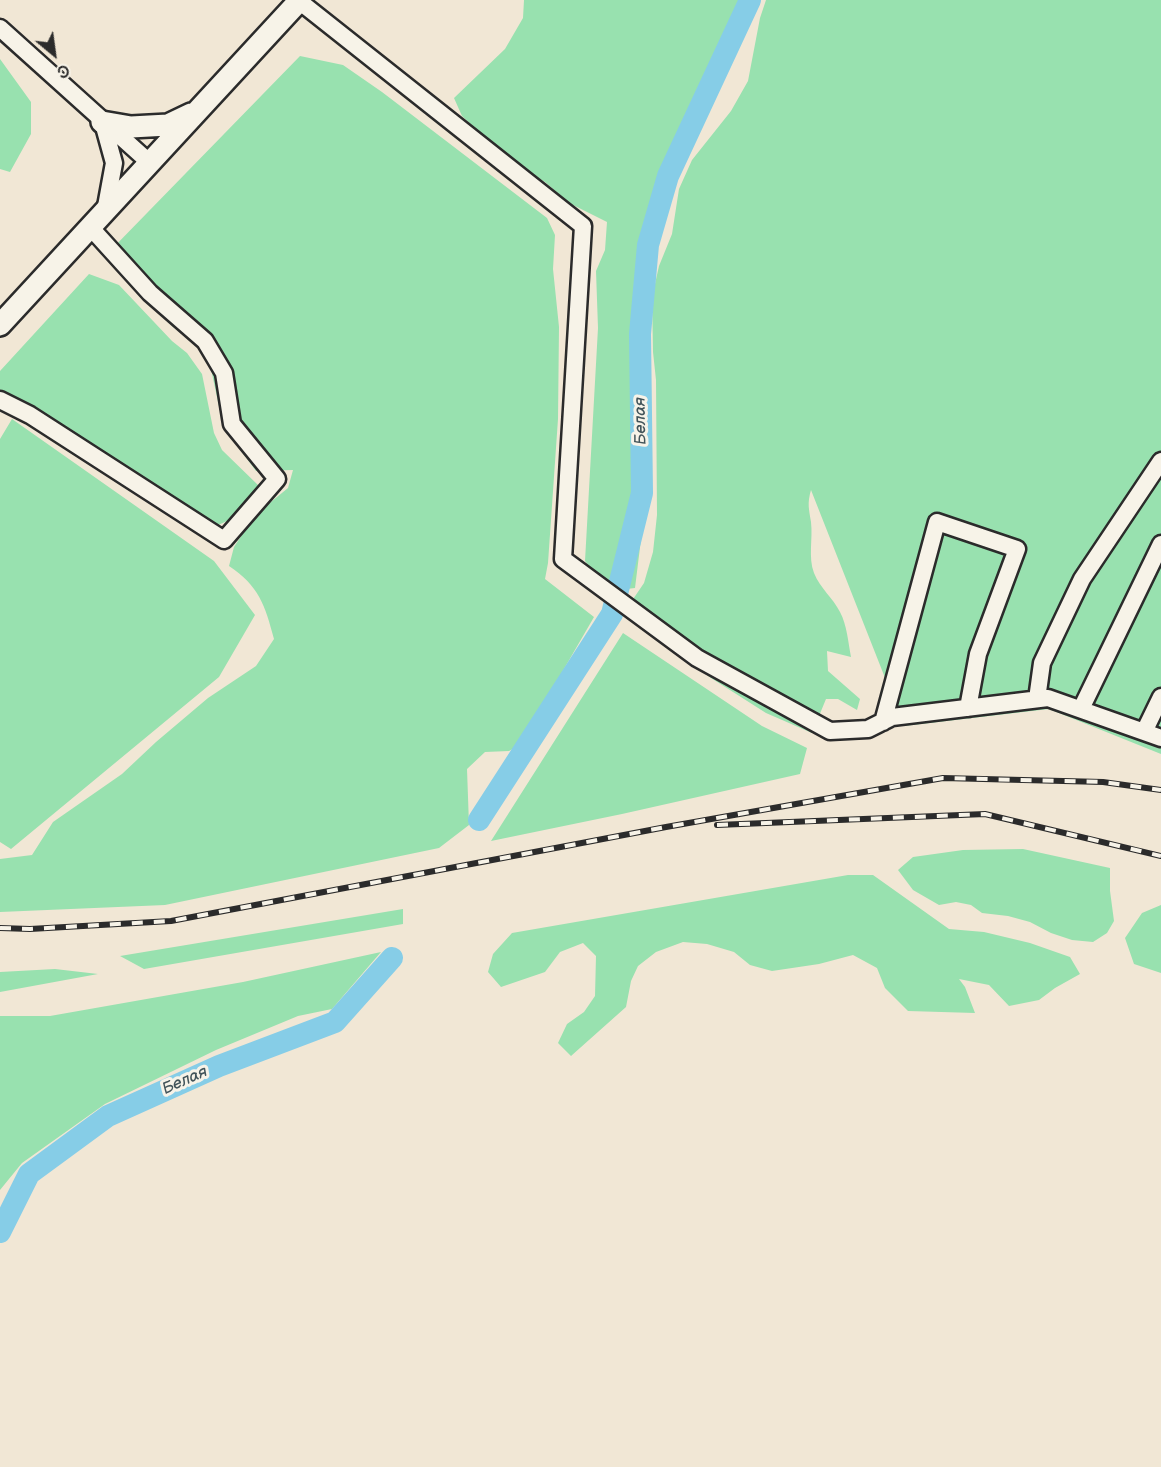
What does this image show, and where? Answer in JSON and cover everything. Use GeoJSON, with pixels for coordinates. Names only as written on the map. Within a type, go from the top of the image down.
{"type":"FeatureCollection","features":[{"type":"Feature","properties":{"kind":"main road"},"geometry":{"type":"LineString","coordinates":[[0,325],[299,0]]}},
{"type":"Feature","properties":{"kind":"main road"},"geometry":{"type":"LineString","coordinates":[[102,122],[131,127],[168,125],[200,110]]}},
{"type":"Feature","properties":{"kind":"street"},"geometry":{"type":"LineString","coordinates":[[299,0],[584,226],[563,559],[697,658],[830,731],[868,729],[892,717],[1048,698],[1161,738]]}},
{"type":"Feature","properties":{"kind":"street"},"geometry":{"type":"LineString","coordinates":[[0,28],[150,163]]}},
{"type":"Feature","properties":{"kind":"street"},"geometry":{"type":"LineString","coordinates":[[102,122],[114,163],[105,212]]}},
{"type":"Feature","properties":{"kind":"street"},"geometry":{"type":"LineString","coordinates":[[0,400],[30,415],[224,540],[277,479],[232,424],[224,373],[205,341],[150,293],[91,228]]}},
{"type":"Feature","properties":{"kind":"street"},"geometry":{"type":"LineString","coordinates":[[1037,699],[1042,663],[1082,579],[1161,461]]}},
{"type":"Feature","properties":{"kind":"street"},"geometry":{"type":"LineString","coordinates":[[883,722],[937,522],[1017,549],[978,654],[968,708]]}},
{"type":"Feature","properties":{"kind":"street"},"geometry":{"type":"LineString","coordinates":[[1081,710],[1161,544]]}},
{"type":"Feature","properties":{"kind":"street"},"geometry":{"type":"LineString","coordinates":[[1144,732],[1161,697]]}},
{"type":"Feature","properties":{"kind":"green space"},"geometry":{"type":"Polygon","coordinates":[[[524,0],[745,0],[662,186],[650,248],[632,358],[636,425],[645,484],[635,588],[609,591],[585,561],[598,328],[596,271],[605,250],[607,222],[569,203],[545,182],[497,154],[462,116],[454,98],[505,49],[523,18],[524,0]]]}},
{"type":"Feature","properties":{"kind":"green space"},"geometry":{"type":"Polygon","coordinates":[[[766,0],[1161,0],[1161,754],[1049,709],[904,726],[811,490],[809,506],[812,567],[842,617],[851,657],[827,651],[828,671],[860,699],[857,710],[838,699],[826,699],[812,733],[766,713],[711,678],[623,614],[644,583],[653,552],[657,515],[656,380],[652,297],[659,266],[672,234],[679,189],[692,160],[731,111],[748,81],[760,18],[766,0]]]}},
{"type":"Feature","properties":{"kind":"green space"},"geometry":{"type":"Polygon","coordinates":[[[300,56],[343,65],[382,92],[547,218],[555,235],[553,269],[559,327],[558,419],[545,579],[594,617],[520,745],[509,751],[485,752],[467,769],[469,825],[439,848],[165,905],[0,912],[0,859],[32,855],[53,822],[122,774],[208,698],[256,666],[274,639],[259,597],[247,581],[229,566],[234,547],[255,515],[288,488],[293,470],[256,471],[239,448],[221,416],[211,369],[195,342],[173,327],[109,252],[300,56]]]}},
{"type":"Feature","properties":{"kind":"green space"},"geometry":{"type":"Polygon","coordinates":[[[0,59],[31,102],[31,134],[10,172],[0,169],[0,59]]]}},
{"type":"Feature","properties":{"kind":"green space"},"geometry":{"type":"Polygon","coordinates":[[[89,274],[119,285],[172,341],[187,353],[202,374],[214,433],[222,450],[259,486],[243,514],[209,529],[149,491],[57,422],[0,390],[0,371],[89,274]]]}},
{"type":"Feature","properties":{"kind":"green space"},"geometry":{"type":"Polygon","coordinates":[[[12,419],[214,561],[255,615],[219,677],[11,849],[0,842],[0,439],[12,419]]]}},
{"type":"Feature","properties":{"kind":"green space"},"geometry":{"type":"Polygon","coordinates":[[[623,633],[762,726],[807,748],[800,774],[491,841],[623,633]]]}},
{"type":"Feature","properties":{"kind":"green space"},"geometry":{"type":"Polygon","coordinates":[[[1023,849],[1110,868],[1114,921],[1107,933],[1093,942],[1072,940],[1051,933],[1030,922],[1008,916],[982,913],[971,905],[956,902],[939,905],[913,890],[898,870],[913,857],[963,850],[1023,849]]]}},
{"type":"Feature","properties":{"kind":"green space"},"geometry":{"type":"Polygon","coordinates":[[[848,875],[873,875],[949,929],[984,932],[1030,943],[1070,957],[1080,974],[1039,1000],[1009,1006],[989,985],[959,979],[965,987],[975,1013],[908,1011],[885,988],[877,968],[853,955],[819,964],[772,971],[750,965],[734,952],[707,944],[683,942],[656,952],[638,966],[631,981],[626,1007],[571,1056],[558,1043],[567,1024],[584,1012],[595,996],[596,956],[583,943],[560,952],[545,972],[501,987],[488,972],[493,954],[512,933],[848,875]]]}},
{"type":"Feature","properties":{"kind":"green space"},"geometry":{"type":"Polygon","coordinates":[[[1161,905],[1161,973],[1134,964],[1125,938],[1142,913],[1161,905]]]}},
{"type":"Feature","properties":{"kind":"green space"},"geometry":{"type":"Polygon","coordinates":[[[403,909],[403,924],[144,969],[120,956],[403,909]]]}},
{"type":"Feature","properties":{"kind":"green space"},"geometry":{"type":"Polygon","coordinates":[[[381,952],[332,1009],[298,1016],[216,1050],[105,1104],[22,1163],[0,1190],[0,1016],[50,1016],[243,982],[381,952]]]}},
{"type":"Feature","properties":{"kind":"green space"},"geometry":{"type":"Polygon","coordinates":[[[55,969],[98,974],[0,992],[0,972],[55,969]]]}},
{"type":"Feature","properties":{"kind":"waterway","name":"Белая"},"geometry":{"type":"LineString","coordinates":[[479,820],[612,614],[642,493],[640,334],[648,245],[668,176],[750,0]]}},
{"type":"Feature","properties":{"kind":"waterway","name":"Белая"},"geometry":{"type":"LineString","coordinates":[[0,1232],[29,1174],[108,1116],[219,1066],[335,1022],[392,958]]}},
{"type":"Feature","properties":{"kind":"railway"},"geometry":{"type":"LineString","coordinates":[[0,928],[30,929],[171,921],[666,827],[943,778],[1103,782],[1161,790]]}},
{"type":"Feature","properties":{"kind":"railway"},"geometry":{"type":"LineString","coordinates":[[717,825],[985,814],[1161,856]]}}]}
